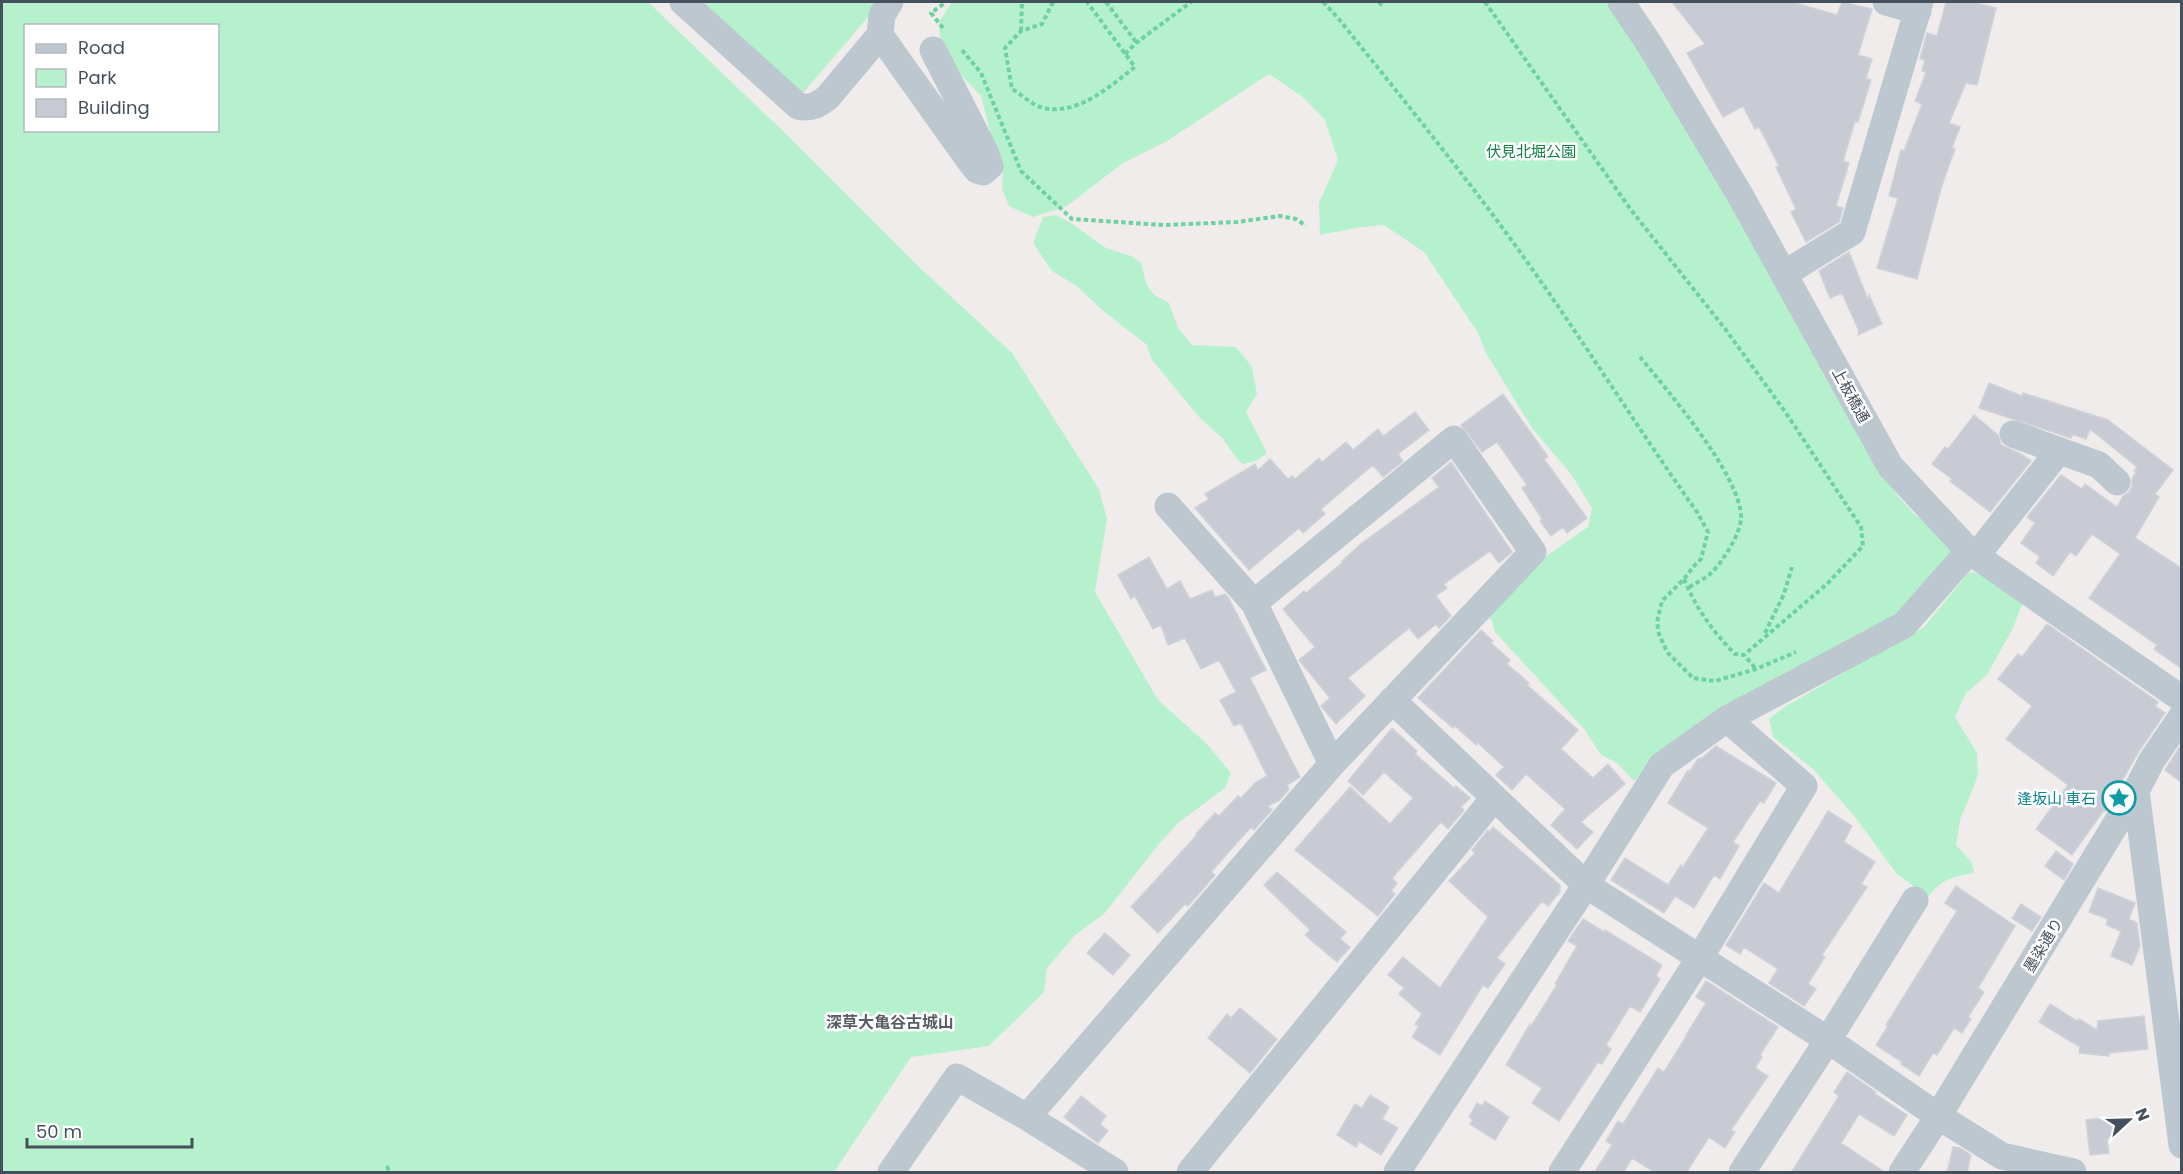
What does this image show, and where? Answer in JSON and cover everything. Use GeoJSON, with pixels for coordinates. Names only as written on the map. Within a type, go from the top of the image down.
{"type":"FeatureCollection","features":[{"type":"Feature","properties":{"kind":"street"},"geometry":{"type":"LineString","coordinates":[[683,2],[798,106],[807,108],[818,105],[828,97],[880,35],[882,15],[890,2]]}},
{"type":"Feature","properties":{"kind":"street","name":"上板橋通"},"geometry":{"type":"LineString","coordinates":[[1621,2],[1650,45],[1740,195],[1890,466],[1972,553],[2181,699]]}},
{"type":"Feature","properties":{"kind":"street"},"geometry":{"type":"LineString","coordinates":[[1784,274],[1852,232],[1919,6],[1886,2]]}},
{"type":"Feature","properties":{"kind":"street"},"geometry":{"type":"LineString","coordinates":[[880,35],[969,160],[977,170],[983,172],[990,166],[939,40]]}},
{"type":"Feature","properties":{"kind":"street"},"geometry":{"type":"LineString","coordinates":[[2013,434],[2099,465],[2117,482]]}},
{"type":"Feature","properties":{"kind":"street"},"geometry":{"type":"LineString","coordinates":[[1027,1117],[1332,764],[1533,552],[1454,439],[1254,603]]}},
{"type":"Feature","properties":{"kind":"street"},"geometry":{"type":"LineString","coordinates":[[1398,1173],[1662,765],[1727,719],[1904,625],[1972,553],[2058,452]]}},
{"type":"Feature","properties":{"kind":"street"},"geometry":{"type":"LineString","coordinates":[[1168,506],[1254,603],[1332,764]]}},
{"type":"Feature","properties":{"kind":"street"},"geometry":{"type":"LineString","coordinates":[[1392,700],[1586,885],[1828,1040],[1938,1116],[2002,1156],[2073,1173]]}},
{"type":"Feature","properties":{"kind":"street","name":"墨染通り"},"geometry":{"type":"LineString","coordinates":[[1902,1173],[2052,930],[2136,791],[2152,760],[2181,716]]}},
{"type":"Feature","properties":{"kind":"street"},"geometry":{"type":"LineString","coordinates":[[1562,1173],[1699,959],[1804,786],[1727,719]]}},
{"type":"Feature","properties":{"kind":"street"},"geometry":{"type":"LineString","coordinates":[[2136,791],[2142,822],[2181,1145]]}},
{"type":"Feature","properties":{"kind":"street"},"geometry":{"type":"LineString","coordinates":[[1190,1173],[1494,798]]}},
{"type":"Feature","properties":{"kind":"street"},"geometry":{"type":"LineString","coordinates":[[1742,1173],[1915,900]]}},
{"type":"Feature","properties":{"kind":"street"},"geometry":{"type":"LineString","coordinates":[[891,1173],[957,1077],[1027,1117],[1115,1173]]}},
{"type":"Feature","properties":{"kind":"path"},"geometry":{"type":"LineString","coordinates":[[939,40],[931,13],[946,2]]}},
{"type":"Feature","properties":{"kind":"path"},"geometry":{"type":"LineString","coordinates":[[1021,31],[1023,2]]}},
{"type":"Feature","properties":{"kind":"path"},"geometry":{"type":"LineString","coordinates":[[1053,2],[1042,24],[1021,31],[1005,48],[1012,89],[1040,106],[1062,108],[1094,98],[1136,66],[1087,2]]}},
{"type":"Feature","properties":{"kind":"path"},"geometry":{"type":"LineString","coordinates":[[1106,2],[1136,43]]}},
{"type":"Feature","properties":{"kind":"path"},"geometry":{"type":"LineString","coordinates":[[1125,54],[1136,43],[1191,2]]}},
{"type":"Feature","properties":{"kind":"path"},"geometry":{"type":"LineString","coordinates":[[1323,2],[1338,18],[1504,230],[1586,347],[1697,512],[1708,532],[1701,560],[1662,601],[1657,622],[1659,634],[1667,652],[1693,678],[1715,681],[1756,669],[1797,652]]}},
{"type":"Feature","properties":{"kind":"path"},"geometry":{"type":"LineString","coordinates":[[1379,2],[1383,7]]}},
{"type":"Feature","properties":{"kind":"path"},"geometry":{"type":"LineString","coordinates":[[1485,2],[1631,210],[1726,330],[1786,413],[1861,526],[1863,546],[1827,584],[1763,636],[1744,655]]}},
{"type":"Feature","properties":{"kind":"path"},"geometry":{"type":"LineString","coordinates":[[960,47],[981,73],[1021,171],[1072,219],[1164,225],[1237,222],[1281,216],[1296,219],[1306,226]]}},
{"type":"Feature","properties":{"kind":"path"},"geometry":{"type":"LineString","coordinates":[[1640,357],[1711,449],[1734,491],[1741,517],[1738,535],[1712,573],[1688,588]]}},
{"type":"Feature","properties":{"kind":"path"},"geometry":{"type":"LineString","coordinates":[[1763,636],[1784,594],[1792,567]]}},
{"type":"Feature","properties":{"kind":"path"},"geometry":{"type":"LineString","coordinates":[[1684,579],[1692,600],[1721,640],[1735,654],[1744,655],[1756,669]]}},
{"type":"Feature","properties":{"kind":"path"},"geometry":{"type":"LineString","coordinates":[[387,1166],[389,1173]]}},
{"type":"Feature","properties":{"kind":"green space"},"geometry":{"type":"Polygon","coordinates":[[[2,2],[648,2],[786,134],[917,265],[1012,353],[1099,489],[1107,519],[1095,592],[1158,700],[1206,743],[1231,773],[1225,788],[1178,823],[1159,844],[1104,914],[1075,935],[1047,968],[1044,992],[989,1046],[911,1057],[834,1172],[2,1172],[2,2]]]}},
{"type":"Feature","properties":{"kind":"green space"},"geometry":{"type":"Polygon","coordinates":[[[686,2],[881,2],[797,100],[686,2]]]}},
{"type":"Feature","properties":{"kind":"green space","name":"伏見北堀公園"},"geometry":{"type":"Polygon","coordinates":[[[952,2],[1608,2],[1713,172],[1874,464],[1897,495],[1915,515],[1929,524],[1952,551],[1900,617],[1662,754],[1634,781],[1617,763],[1601,755],[1585,730],[1495,632],[1492,621],[1485,613],[1542,559],[1588,527],[1592,508],[1571,474],[1532,428],[1486,353],[1478,333],[1424,252],[1384,225],[1320,235],[1319,203],[1338,160],[1325,120],[1303,97],[1269,74],[1167,141],[1123,163],[1067,206],[1033,217],[1009,206],[1002,189],[1003,167],[991,135],[981,96],[941,54],[939,22],[952,2]]]}},
{"type":"Feature","properties":{"kind":"green space"},"geometry":{"type":"Polygon","coordinates":[[[1056,215],[1106,248],[1131,256],[1141,263],[1147,285],[1154,295],[1169,303],[1178,328],[1192,345],[1236,347],[1252,367],[1257,394],[1246,412],[1267,453],[1256,461],[1243,464],[1237,459],[1223,439],[1200,418],[1152,360],[1146,344],[1103,311],[1078,287],[1052,271],[1033,243],[1043,217],[1056,215]]]}},
{"type":"Feature","properties":{"kind":"green space"},"geometry":{"type":"Polygon","coordinates":[[[1969,572],[1985,575],[1999,582],[2022,605],[2013,628],[1987,675],[1966,693],[1955,717],[1977,753],[1978,776],[1960,820],[1956,845],[1972,863],[1974,873],[1948,880],[1938,886],[1928,897],[1897,874],[1855,817],[1813,769],[1773,737],[1769,719],[1786,706],[1924,627],[1969,572]]]}},
{"type":"Feature","properties":{"kind":"building"},"geometry":{"type":"Polygon","coordinates":[[[1672,2],[1792,2],[1837,15],[1842,2],[1872,9],[1858,55],[1872,59],[1866,78],[1871,80],[1843,161],[1849,163],[1836,206],[1843,208],[1839,222],[1806,242],[1791,212],[1796,209],[1776,167],[1779,166],[1759,127],[1755,129],[1743,106],[1723,117],[1687,53],[1705,44],[1672,2]]]}},
{"type":"Feature","properties":{"kind":"building"},"geometry":{"type":"Polygon","coordinates":[[[1946,2],[1972,2],[1996,8],[1977,85],[1966,83],[1949,123],[1960,127],[1952,148],[1955,149],[1942,185],[1917,279],[1877,268],[1898,198],[1889,196],[1901,150],[1904,151],[1922,104],[1915,101],[1926,72],[1922,71],[1925,60],[1920,59],[1927,33],[1937,36],[1946,2]]]}},
{"type":"Feature","properties":{"kind":"building"},"geometry":{"type":"Polygon","coordinates":[[[1849,252],[1868,300],[1869,295],[1882,324],[1858,335],[1859,331],[1842,293],[1830,298],[1819,271],[1849,252]]]}},
{"type":"Feature","properties":{"kind":"building"},"geometry":{"type":"Polygon","coordinates":[[[1989,383],[2022,396],[2023,393],[2108,420],[2173,470],[2155,494],[2159,497],[2135,538],[2181,568],[2181,668],[2154,649],[2157,645],[2089,598],[2120,554],[2092,534],[2076,556],[2070,552],[2053,576],[2036,563],[2040,557],[2021,543],[2035,523],[2027,517],[2061,475],[2082,489],[2085,484],[2117,507],[2132,486],[2132,479],[2136,472],[2134,471],[2137,467],[2090,429],[2086,439],[2072,434],[2071,438],[1979,408],[1989,383]]]}},
{"type":"Feature","properties":{"kind":"building"},"geometry":{"type":"Polygon","coordinates":[[[1503,394],[1548,457],[1544,459],[1587,518],[1567,533],[1563,527],[1551,536],[1522,488],[1527,485],[1497,442],[1482,452],[1461,425],[1503,394]]]}},
{"type":"Feature","properties":{"kind":"building"},"geometry":{"type":"Polygon","coordinates":[[[1415,412],[1429,430],[1398,454],[1403,461],[1383,477],[1373,465],[1321,509],[1325,514],[1303,533],[1299,528],[1249,570],[1195,508],[1209,499],[1205,494],[1255,464],[1258,470],[1270,459],[1288,479],[1292,476],[1295,479],[1319,458],[1322,462],[1346,442],[1353,450],[1378,429],[1383,436],[1415,412]]]}},
{"type":"Feature","properties":{"kind":"building"},"geometry":{"type":"Polygon","coordinates":[[[1974,415],[1998,435],[2001,445],[2031,461],[1990,512],[1932,464],[1945,447],[1948,449],[1974,415]]]}},
{"type":"Feature","properties":{"kind":"building"},"geometry":{"type":"Polygon","coordinates":[[[1451,462],[1512,552],[1499,563],[1490,551],[1444,584],[1447,588],[1436,596],[1451,616],[1439,628],[1436,624],[1418,639],[1409,628],[1348,678],[1365,696],[1336,724],[1321,706],[1330,698],[1299,660],[1315,647],[1283,609],[1304,591],[1306,593],[1362,543],[1439,487],[1432,478],[1451,462]]]}},
{"type":"Feature","properties":{"kind":"building"},"geometry":{"type":"Polygon","coordinates":[[[1149,557],[1167,589],[1180,581],[1190,599],[1212,590],[1215,597],[1225,594],[1228,597],[1266,670],[1250,678],[1300,777],[1287,785],[1289,789],[1280,800],[1268,806],[1272,810],[1254,830],[1251,827],[1211,872],[1215,875],[1188,906],[1185,904],[1158,933],[1131,907],[1215,813],[1219,816],[1238,796],[1241,798],[1256,782],[1267,776],[1241,723],[1234,726],[1220,700],[1236,692],[1219,660],[1201,669],[1185,638],[1168,645],[1161,625],[1153,629],[1135,596],[1131,599],[1118,575],[1149,557]]]}},
{"type":"Feature","properties":{"kind":"building"},"geometry":{"type":"Polygon","coordinates":[[[2047,624],[2158,702],[2155,706],[2165,713],[2139,751],[2105,811],[2072,855],[2036,829],[2068,785],[2006,739],[2032,706],[1998,679],[2018,654],[2022,657],[2047,624]]]}},
{"type":"Feature","properties":{"kind":"building"},"geometry":{"type":"Polygon","coordinates":[[[1481,630],[1493,641],[1491,643],[1510,660],[1507,664],[1529,683],[1527,685],[1578,730],[1561,749],[1593,778],[1608,764],[1625,784],[1581,822],[1593,832],[1577,849],[1551,825],[1565,809],[1526,774],[1512,790],[1496,775],[1504,767],[1478,743],[1476,745],[1455,726],[1453,728],[1418,698],[1481,630]]]}},
{"type":"Feature","properties":{"kind":"building"},"geometry":{"type":"Polygon","coordinates":[[[1392,728],[1417,751],[1415,754],[1454,788],[1456,786],[1470,798],[1461,807],[1464,810],[1448,829],[1441,822],[1392,878],[1397,883],[1391,891],[1395,894],[1378,916],[1295,850],[1350,787],[1390,824],[1413,798],[1384,772],[1363,795],[1348,781],[1392,728]]]}},
{"type":"Feature","properties":{"kind":"building"},"geometry":{"type":"Polygon","coordinates":[[[2181,745],[2181,782],[2165,770],[2181,745]]]}},
{"type":"Feature","properties":{"kind":"building"},"geometry":{"type":"Polygon","coordinates":[[[1716,746],[1776,783],[1764,803],[1760,801],[1733,842],[1739,846],[1720,879],[1714,875],[1694,908],[1675,896],[1664,913],[1611,880],[1625,858],[1668,885],[1681,865],[1683,867],[1708,828],[1668,803],[1688,770],[1690,771],[1698,759],[1716,746]]]}},
{"type":"Feature","properties":{"kind":"building"},"geometry":{"type":"Polygon","coordinates":[[[1828,811],[1852,826],[1844,842],[1875,862],[1861,884],[1867,887],[1822,955],[1825,957],[1808,984],[1816,989],[1804,1006],[1769,983],[1778,969],[1744,947],[1740,954],[1726,945],[1764,883],[1779,893],[1828,811]]]}},
{"type":"Feature","properties":{"kind":"building"},"geometry":{"type":"Polygon","coordinates":[[[1493,827],[1560,885],[1560,892],[1548,906],[1542,901],[1497,958],[1505,964],[1488,988],[1483,985],[1440,1055],[1412,1037],[1419,1026],[1415,1024],[1422,1014],[1399,994],[1404,988],[1388,975],[1403,957],[1440,988],[1488,917],[1449,881],[1475,853],[1472,850],[1493,827]]]}},
{"type":"Feature","properties":{"kind":"building"},"geometry":{"type":"Polygon","coordinates":[[[2056,851],[2073,864],[2064,880],[2045,866],[2056,851]]]}},
{"type":"Feature","properties":{"kind":"building"},"geometry":{"type":"Polygon","coordinates":[[[1277,872],[1346,932],[1340,939],[1350,947],[1337,962],[1305,935],[1310,930],[1264,885],[1277,872]]]}},
{"type":"Feature","properties":{"kind":"building"},"geometry":{"type":"Polygon","coordinates":[[[1956,886],[2015,926],[1978,988],[1984,992],[1968,1017],[1971,1019],[1962,1033],[1954,1028],[1937,1055],[1933,1053],[1919,1076],[1876,1045],[1957,911],[1945,903],[1956,886]]]}},
{"type":"Feature","properties":{"kind":"building"},"geometry":{"type":"Polygon","coordinates":[[[2098,888],[2135,903],[2129,919],[2137,923],[2140,946],[2132,965],[2111,956],[2121,931],[2106,925],[2108,919],[2089,912],[2098,888]]]}},
{"type":"Feature","properties":{"kind":"building"},"geometry":{"type":"Polygon","coordinates":[[[2021,904],[2041,917],[2032,931],[2012,918],[2021,904]]]}},
{"type":"Feature","properties":{"kind":"building"},"geometry":{"type":"Polygon","coordinates":[[[1583,919],[1662,965],[1656,976],[1660,979],[1640,1012],[1630,1006],[1606,1045],[1611,1049],[1602,1064],[1598,1062],[1559,1121],[1532,1103],[1542,1088],[1506,1065],[1530,1024],[1531,1026],[1557,985],[1555,984],[1577,946],[1568,941],[1583,919]]]}},
{"type":"Feature","properties":{"kind":"building"},"geometry":{"type":"Polygon","coordinates":[[[1105,933],[1130,955],[1113,975],[1087,953],[1105,933]]]}},
{"type":"Feature","properties":{"kind":"building"},"geometry":{"type":"Polygon","coordinates":[[[1706,981],[1778,1027],[1760,1055],[1762,1057],[1755,1068],[1768,1076],[1731,1130],[1735,1132],[1725,1148],[1709,1137],[1686,1173],[1656,1173],[1632,1158],[1623,1173],[1594,1173],[1612,1145],[1606,1141],[1618,1121],[1623,1124],[1658,1068],[1664,1072],[1706,1003],[1696,997],[1706,981]]]}},
{"type":"Feature","properties":{"kind":"building"},"geometry":{"type":"Polygon","coordinates":[[[2050,1004],[2077,1021],[2079,1019],[2097,1030],[2098,1021],[2144,1016],[2148,1049],[2109,1053],[2109,1056],[2079,1053],[2080,1047],[2039,1022],[2050,1004]]]}},
{"type":"Feature","properties":{"kind":"building"},"geometry":{"type":"Polygon","coordinates":[[[1240,1008],[1277,1039],[1250,1073],[1208,1038],[1227,1014],[1231,1018],[1240,1008]]]}},
{"type":"Feature","properties":{"kind":"building"},"geometry":{"type":"Polygon","coordinates":[[[1847,1072],[1907,1115],[1894,1136],[1859,1114],[1841,1143],[1886,1173],[1791,1173],[1839,1096],[1834,1092],[1847,1072]]]}},
{"type":"Feature","properties":{"kind":"building"},"geometry":{"type":"Polygon","coordinates":[[[1370,1095],[1389,1107],[1382,1119],[1398,1128],[1381,1155],[1359,1141],[1356,1147],[1337,1135],[1355,1104],[1362,1108],[1370,1095]]]}},
{"type":"Feature","properties":{"kind":"building"},"geometry":{"type":"Polygon","coordinates":[[[1081,1096],[1106,1116],[1100,1124],[1108,1131],[1098,1143],[1064,1117],[1081,1096]]]}},
{"type":"Feature","properties":{"kind":"building"},"geometry":{"type":"Polygon","coordinates":[[[1485,1101],[1509,1117],[1495,1140],[1470,1124],[1473,1120],[1469,1117],[1477,1103],[1482,1106],[1485,1101]]]}},
{"type":"Feature","properties":{"kind":"building"},"geometry":{"type":"Polygon","coordinates":[[[2111,1117],[2114,1138],[2107,1139],[2109,1153],[2090,1155],[2086,1120],[2111,1117]]]}},
{"type":"Feature","properties":{"kind":"building"},"geometry":{"type":"Polygon","coordinates":[[[1953,1147],[1960,1148],[1971,1155],[1967,1173],[1947,1173],[1953,1147]]]}},
{"type":"Feature","properties":{"kind":"place","name":"逢坂山 車石"},"geometry":{"type":"Point","coordinates":[2119,798]}},
{"type":"Feature","properties":{"kind":"district","name":"深草大亀谷古城山"},"geometry":{"type":"Point","coordinates":[890,1022]}}]}
